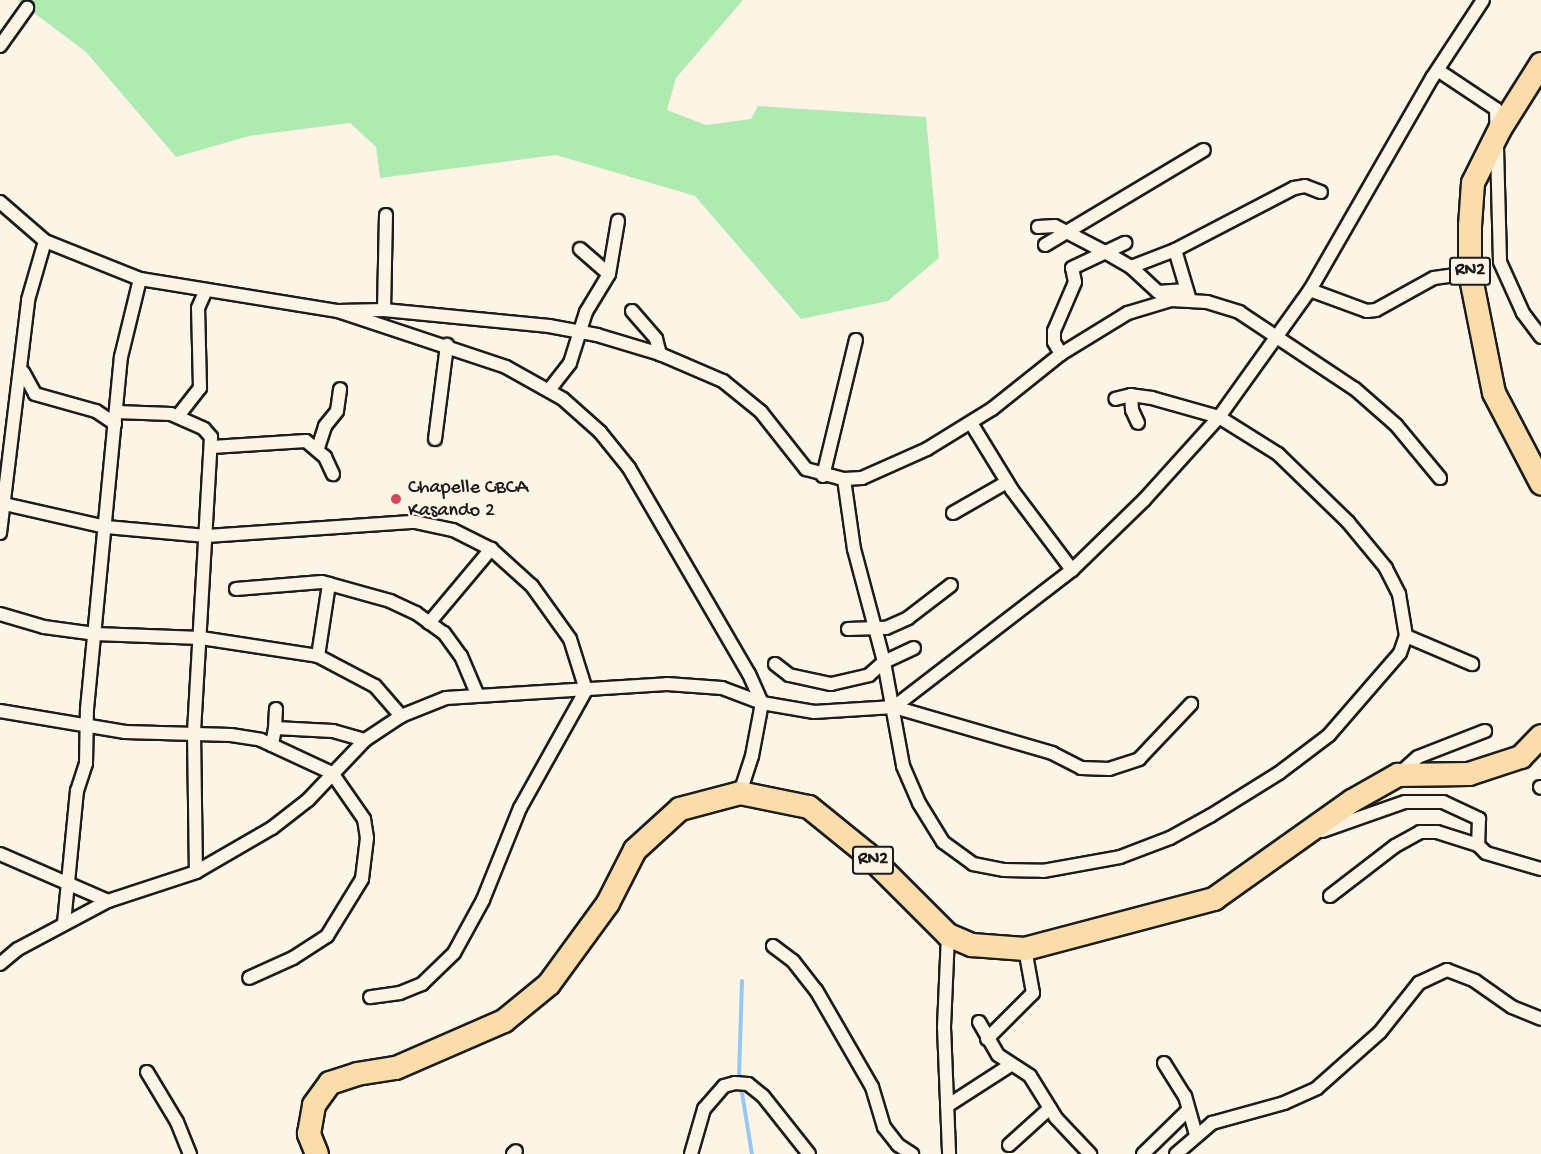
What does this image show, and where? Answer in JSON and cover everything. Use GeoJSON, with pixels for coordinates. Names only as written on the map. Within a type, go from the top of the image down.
{"type":"FeatureCollection","features":[{"type":"Feature","properties":{"kind":"highway","name":"RN2"},"geometry":{"type":"LineString","coordinates":[[1541,64],[1500,129],[1473,183],[1470,273],[1494,393],[1541,483]]}},
{"type":"Feature","properties":{"kind":"highway","name":"RN2"},"geometry":{"type":"LineString","coordinates":[[317,1154],[309,1134],[314,1105],[330,1083],[357,1074],[396,1068],[504,1021],[549,984],[608,903],[635,850],[680,809],[740,793],[808,807],[867,854],[948,935],[972,945],[1025,949],[1214,899],[1301,840],[1352,801],[1398,775],[1469,774],[1521,757],[1541,736]]}},
{"type":"Feature","properties":{"kind":"street"},"geometry":{"type":"LineString","coordinates":[[894,707],[1072,570],[1144,500],[1219,417],[1280,336],[1310,290],[1439,71],[1484,0]]}},
{"type":"Feature","properties":{"kind":"street"},"geometry":{"type":"LineString","coordinates":[[1,41],[27,9]]}},
{"type":"Feature","properties":{"kind":"street"},"geometry":{"type":"LineString","coordinates":[[1439,71],[1496,109],[1500,129],[1500,262],[1523,313],[1541,337]]}},
{"type":"Feature","properties":{"kind":"street"},"geometry":{"type":"LineString","coordinates":[[1045,245],[1204,150]]}},
{"type":"Feature","properties":{"kind":"street"},"geometry":{"type":"LineString","coordinates":[[1131,267],[1175,250],[1294,188],[1305,186],[1321,192]]}},
{"type":"Feature","properties":{"kind":"street"},"geometry":{"type":"LineString","coordinates":[[0,202],[45,241],[140,279],[338,311],[447,345],[506,367],[549,390],[600,432],[628,468],[749,674],[762,703],[752,756],[740,793]]}},
{"type":"Feature","properties":{"kind":"street"},"geometry":{"type":"LineString","coordinates":[[384,310],[387,215]]}},
{"type":"Feature","properties":{"kind":"street"},"geometry":{"type":"LineString","coordinates":[[549,390],[560,380],[582,332],[586,312],[609,274],[618,221]]}},
{"type":"Feature","properties":{"kind":"street"},"geometry":{"type":"LineString","coordinates":[[1038,227],[1055,226],[1105,252],[1131,267],[1158,292],[1188,296],[1239,312],[1280,336],[1355,388],[1396,425],[1440,478]]}},
{"type":"Feature","properties":{"kind":"street"},"geometry":{"type":"LineString","coordinates":[[0,533],[28,300],[45,241]]}},
{"type":"Feature","properties":{"kind":"street"},"geometry":{"type":"LineString","coordinates":[[1061,354],[1054,342],[1054,331],[1075,282],[1072,268],[1125,243]]}},
{"type":"Feature","properties":{"kind":"street"},"geometry":{"type":"LineString","coordinates":[[580,249],[609,274]]}},
{"type":"Feature","properties":{"kind":"street"},"geometry":{"type":"LineString","coordinates":[[1175,250],[1188,296]]}},
{"type":"Feature","properties":{"kind":"street"},"geometry":{"type":"LineString","coordinates":[[1310,290],[1367,311],[1376,310],[1434,278],[1470,273]]}},
{"type":"Feature","properties":{"kind":"street"},"geometry":{"type":"LineString","coordinates":[[64,923],[65,884],[77,790],[86,764],[95,634],[122,357],[140,279]]}},
{"type":"Feature","properties":{"kind":"street"},"geometry":{"type":"LineString","coordinates":[[178,416],[200,388],[198,308],[206,290]]}},
{"type":"Feature","properties":{"kind":"street"},"geometry":{"type":"LineString","coordinates":[[338,311],[384,310],[477,317],[582,332],[660,354],[723,381],[761,412],[806,469],[823,476],[844,479],[862,478],[927,449],[971,423],[1061,354],[1128,313],[1188,296]]}},
{"type":"Feature","properties":{"kind":"street"},"geometry":{"type":"LineString","coordinates":[[632,311],[656,339],[660,354]]}},
{"type":"Feature","properties":{"kind":"street"},"geometry":{"type":"LineString","coordinates":[[823,476],[856,340]]}},
{"type":"Feature","properties":{"kind":"street"},"geometry":{"type":"LineString","coordinates":[[435,439],[447,345]]}},
{"type":"Feature","properties":{"kind":"street"},"geometry":{"type":"LineString","coordinates":[[21,362],[28,387],[35,394],[115,418],[178,416],[204,429],[211,437],[194,732],[196,872]]}},
{"type":"Feature","properties":{"kind":"street"},"geometry":{"type":"LineString","coordinates":[[318,448],[325,426],[338,411],[340,389]]}},
{"type":"Feature","properties":{"kind":"street"},"geometry":{"type":"LineString","coordinates":[[1131,395],[1138,423]]}},
{"type":"Feature","properties":{"kind":"street"},"geometry":{"type":"LineString","coordinates":[[844,479],[854,549],[884,662],[903,766],[919,804],[943,842],[973,864],[1004,870],[1043,871],[1120,857],[1170,838],[1279,773],[1329,735],[1400,653],[1406,636],[1399,594],[1386,568],[1348,522],[1278,454],[1219,417],[1131,395],[1115,399]]}},
{"type":"Feature","properties":{"kind":"street"},"geometry":{"type":"LineString","coordinates":[[971,423],[1007,482],[1072,570]]}},
{"type":"Feature","properties":{"kind":"street"},"geometry":{"type":"LineString","coordinates":[[212,447],[290,440],[306,441],[318,448],[333,474]]}},
{"type":"Feature","properties":{"kind":"street"},"geometry":{"type":"LineString","coordinates":[[953,513],[1007,482]]}},
{"type":"Feature","properties":{"kind":"street"},"geometry":{"type":"LineString","coordinates":[[2,504],[106,527],[207,536],[415,522],[453,530],[491,549],[532,586],[570,639],[586,690],[520,808],[483,900],[454,953],[422,984],[400,993],[370,997]]}},
{"type":"Feature","properties":{"kind":"street"},"geometry":{"type":"LineString","coordinates":[[429,622],[491,549]]}},
{"type":"Feature","properties":{"kind":"street"},"geometry":{"type":"LineString","coordinates":[[236,588],[277,583],[329,584],[390,601],[429,622],[461,656],[478,696]]}},
{"type":"Feature","properties":{"kind":"street"},"geometry":{"type":"LineString","coordinates":[[318,656],[329,584]]}},
{"type":"Feature","properties":{"kind":"street"},"geometry":{"type":"LineString","coordinates":[[848,629],[876,631],[908,618],[951,585]]}},
{"type":"Feature","properties":{"kind":"street"},"geometry":{"type":"LineString","coordinates":[[0,614],[44,627],[95,634],[201,638],[318,656],[375,686],[401,716]]}},
{"type":"Feature","properties":{"kind":"street"},"geometry":{"type":"LineString","coordinates":[[1406,636],[1472,664]]}},
{"type":"Feature","properties":{"kind":"street"},"geometry":{"type":"LineString","coordinates":[[774,664],[789,675],[831,684],[861,678],[884,662],[914,648]]}},
{"type":"Feature","properties":{"kind":"street"},"geometry":{"type":"LineString","coordinates":[[0,964],[18,949],[108,900],[196,872],[272,828],[365,740],[401,716],[446,698],[667,684],[722,688],[762,703],[814,712],[894,707],[1052,753],[1081,768],[1109,769],[1138,759],[1191,704]]}},
{"type":"Feature","properties":{"kind":"street"},"geometry":{"type":"LineString","coordinates":[[272,745],[276,709]]}},
{"type":"Feature","properties":{"kind":"street"},"geometry":{"type":"LineString","coordinates":[[0,711],[87,726],[158,734],[194,732],[231,735],[272,745],[332,773],[364,819],[367,838],[362,879],[327,936],[293,958],[249,978]]}},
{"type":"Feature","properties":{"kind":"street"},"geometry":{"type":"LineString","coordinates":[[275,728],[333,731],[365,740]]}},
{"type":"Feature","properties":{"kind":"street"},"geometry":{"type":"LineString","coordinates":[[1398,775],[1418,757],[1485,731]]}},
{"type":"Feature","properties":{"kind":"street"},"geometry":{"type":"LineString","coordinates":[[1301,840],[1405,802],[1443,802],[1479,819],[1478,845]]}},
{"type":"Feature","properties":{"kind":"street"},"geometry":{"type":"LineString","coordinates":[[1330,896],[1395,846],[1420,832],[1437,832],[1478,845],[1495,857],[1541,869]]}},
{"type":"Feature","properties":{"kind":"street"},"geometry":{"type":"LineString","coordinates":[[0,854],[65,884],[108,900]]}},
{"type":"Feature","properties":{"kind":"street"},"geometry":{"type":"LineString","coordinates":[[948,935],[944,1027],[949,1154]]}},
{"type":"Feature","properties":{"kind":"street"},"geometry":{"type":"LineString","coordinates":[[773,946],[793,962],[816,990],[872,1087],[885,1127],[898,1145],[912,1154]]}},
{"type":"Feature","properties":{"kind":"street"},"geometry":{"type":"LineString","coordinates":[[987,1039],[1033,993],[1025,949]]}},
{"type":"Feature","properties":{"kind":"street"},"geometry":{"type":"LineString","coordinates":[[1176,1154],[1212,1123],[1284,1103],[1317,1088],[1380,1032],[1419,983],[1447,970],[1475,981],[1512,1008],[1541,1019]]}},
{"type":"Feature","properties":{"kind":"street"},"geometry":{"type":"LineString","coordinates":[[979,1022],[987,1039],[1009,1066],[1030,1076],[1050,1108],[1085,1153]]}},
{"type":"Feature","properties":{"kind":"street"},"geometry":{"type":"LineString","coordinates":[[1164,1063],[1185,1096],[1187,1112],[1196,1135]]}},
{"type":"Feature","properties":{"kind":"street"},"geometry":{"type":"LineString","coordinates":[[947,1106],[1009,1066]]}},
{"type":"Feature","properties":{"kind":"street"},"geometry":{"type":"LineString","coordinates":[[147,1072],[177,1122],[190,1154]]}},
{"type":"Feature","properties":{"kind":"street"},"geometry":{"type":"LineString","coordinates":[[691,1154],[704,1109],[724,1086],[742,1084],[763,1096],[809,1154]]}},
{"type":"Feature","properties":{"kind":"street"},"geometry":{"type":"LineString","coordinates":[[1009,1145],[1050,1108]]}},
{"type":"Feature","properties":{"kind":"street"},"geometry":{"type":"LineString","coordinates":[[1143,1154],[1187,1112]]}},
{"type":"Feature","properties":{"kind":"green space"},"geometry":{"type":"Polygon","coordinates":[[[17,0],[743,0],[676,78],[667,110],[706,125],[751,119],[758,106],[926,117],[939,258],[888,301],[801,319],[695,196],[556,155],[380,178],[376,147],[350,123],[249,136],[176,157],[86,52],[17,0]]]}},
{"type":"Feature","properties":{"kind":"waterway"},"geometry":{"type":"LineString","coordinates":[[742,981],[739,1074],[752,1154]]}},
{"type":"Feature","properties":{"kind":"place","name":"Chapelle CBCA Kasando 2"},"geometry":{"type":"Point","coordinates":[396,499]}}]}
